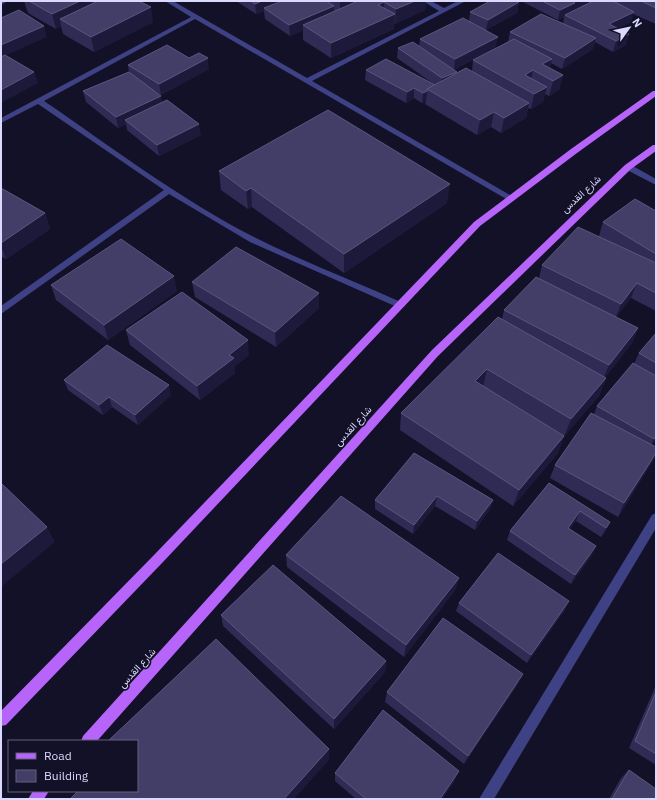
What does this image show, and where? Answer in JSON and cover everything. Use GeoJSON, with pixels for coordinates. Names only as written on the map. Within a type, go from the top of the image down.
{"type":"FeatureCollection","features":[{"type":"Feature","properties":{"kind":"main road"},"geometry":{"type":"LineString","coordinates":[[1,720],[159,558],[476,224],[656,93]]}},
{"type":"Feature","properties":{"kind":"main road","name":"شارع القدس"},"geometry":{"type":"LineString","coordinates":[[89,740],[435,353],[628,167],[655,150]]}},
{"type":"Feature","properties":{"kind":"street"},"geometry":{"type":"LineString","coordinates":[[1,3],[5,1]]}},
{"type":"Feature","properties":{"kind":"street"},"geometry":{"type":"LineString","coordinates":[[168,1],[511,198]]}},
{"type":"Feature","properties":{"kind":"street"},"geometry":{"type":"LineString","coordinates":[[426,1],[444,11]]}},
{"type":"Feature","properties":{"kind":"street"},"geometry":{"type":"LineString","coordinates":[[307,81],[463,1]]}},
{"type":"Feature","properties":{"kind":"street"},"geometry":{"type":"LineString","coordinates":[[1,121],[195,17]]}},
{"type":"Feature","properties":{"kind":"street"},"geometry":{"type":"LineString","coordinates":[[39,101],[169,190],[253,240],[400,305]]}},
{"type":"Feature","properties":{"kind":"street"},"geometry":{"type":"LineString","coordinates":[[628,167],[656,182]]}},
{"type":"Feature","properties":{"kind":"street"},"geometry":{"type":"LineString","coordinates":[[1,311],[169,190]]}},
{"type":"Feature","properties":{"kind":"street"},"geometry":{"type":"LineString","coordinates":[[486,799],[656,518]]}},
{"type":"Feature","properties":{"kind":"building"},"geometry":{"type":"Polygon","coordinates":[[[29,1],[80,1],[52,14],[29,1]]]}},
{"type":"Feature","properties":{"kind":"building"},"geometry":{"type":"Polygon","coordinates":[[[98,1],[139,1],[151,7],[91,37],[60,19],[98,1]]]}},
{"type":"Feature","properties":{"kind":"building"},"geometry":{"type":"Polygon","coordinates":[[[251,1],[262,1],[255,4],[251,1]]]}},
{"type":"Feature","properties":{"kind":"building"},"geometry":{"type":"Polygon","coordinates":[[[282,1],[326,1],[334,6],[289,25],[264,8],[282,1]]]}},
{"type":"Feature","properties":{"kind":"building"},"geometry":{"type":"Polygon","coordinates":[[[358,1],[415,1],[396,9],[384,2],[378,5],[395,14],[331,43],[303,25],[358,1]]]}},
{"type":"Feature","properties":{"kind":"building"},"geometry":{"type":"Polygon","coordinates":[[[490,1],[519,2],[488,20],[470,12],[490,1]]]}},
{"type":"Feature","properties":{"kind":"building"},"geometry":{"type":"Polygon","coordinates":[[[542,1],[572,1],[575,3],[560,10],[542,1]]]}},
{"type":"Feature","properties":{"kind":"building"},"geometry":{"type":"Polygon","coordinates":[[[593,1],[613,1],[634,12],[609,24],[629,34],[616,41],[565,15],[593,1]]]}},
{"type":"Feature","properties":{"kind":"building"},"geometry":{"type":"Polygon","coordinates":[[[641,1],[656,1],[656,8],[641,1]]]}},
{"type":"Feature","properties":{"kind":"building"},"geometry":{"type":"Polygon","coordinates":[[[19,10],[44,26],[1,45],[1,18],[19,10]]]}},
{"type":"Feature","properties":{"kind":"building"},"geometry":{"type":"Polygon","coordinates":[[[541,14],[596,38],[565,58],[510,32],[541,14]]]}},
{"type":"Feature","properties":{"kind":"building"},"geometry":{"type":"Polygon","coordinates":[[[463,18],[498,37],[455,59],[420,39],[463,18]]]}},
{"type":"Feature","properties":{"kind":"building"},"geometry":{"type":"Polygon","coordinates":[[[514,39],[552,59],[542,64],[563,75],[553,81],[533,70],[525,75],[547,87],[534,94],[473,60],[514,39]]]}},
{"type":"Feature","properties":{"kind":"building"},"geometry":{"type":"Polygon","coordinates":[[[413,42],[457,72],[442,78],[398,48],[413,42]]]}},
{"type":"Feature","properties":{"kind":"building"},"geometry":{"type":"Polygon","coordinates":[[[167,45],[189,58],[199,53],[208,58],[159,84],[128,65],[167,45]]]}},
{"type":"Feature","properties":{"kind":"building"},"geometry":{"type":"Polygon","coordinates":[[[5,55],[34,72],[1,90],[1,57],[5,55]]]}},
{"type":"Feature","properties":{"kind":"building"},"geometry":{"type":"Polygon","coordinates":[[[386,59],[435,85],[423,93],[414,88],[407,92],[366,70],[386,59]]]}},
{"type":"Feature","properties":{"kind":"building"},"geometry":{"type":"Polygon","coordinates":[[[466,68],[529,103],[504,118],[494,112],[480,120],[427,89],[466,68]]]}},
{"type":"Feature","properties":{"kind":"building"},"geometry":{"type":"Polygon","coordinates":[[[129,72],[161,96],[116,117],[83,91],[129,72]]]}},
{"type":"Feature","properties":{"kind":"building"},"geometry":{"type":"Polygon","coordinates":[[[167,100],[199,124],[157,145],[125,120],[167,100]]]}},
{"type":"Feature","properties":{"kind":"building"},"geometry":{"type":"Polygon","coordinates":[[[328,110],[450,184],[344,254],[251,188],[246,191],[219,171],[328,110]]]}},
{"type":"Feature","properties":{"kind":"building"},"geometry":{"type":"Polygon","coordinates":[[[1,188],[45,213],[1,243],[1,188]]]}},
{"type":"Feature","properties":{"kind":"building"},"geometry":{"type":"Polygon","coordinates":[[[635,199],[656,211],[656,254],[603,222],[635,199]]]}},
{"type":"Feature","properties":{"kind":"building"},"geometry":{"type":"Polygon","coordinates":[[[578,227],[656,263],[656,293],[637,283],[621,304],[542,265],[578,227]]]}},
{"type":"Feature","properties":{"kind":"building"},"geometry":{"type":"Polygon","coordinates":[[[121,239],[174,276],[104,325],[51,285],[121,239]]]}},
{"type":"Feature","properties":{"kind":"building"},"geometry":{"type":"Polygon","coordinates":[[[236,247],[319,293],[275,332],[192,282],[236,247]]]}},
{"type":"Feature","properties":{"kind":"building"},"geometry":{"type":"Polygon","coordinates":[[[536,277],[638,328],[609,365],[504,310],[536,277]]]}},
{"type":"Feature","properties":{"kind":"building"},"geometry":{"type":"Polygon","coordinates":[[[182,292],[248,340],[229,355],[234,358],[197,386],[126,330],[182,292]]]}},
{"type":"Feature","properties":{"kind":"building"},"geometry":{"type":"Polygon","coordinates":[[[498,317],[606,378],[571,419],[487,369],[475,381],[564,436],[519,490],[401,413],[498,317]]]}},
{"type":"Feature","properties":{"kind":"building"},"geometry":{"type":"Polygon","coordinates":[[[656,333],[656,363],[639,353],[656,333]]]}},
{"type":"Feature","properties":{"kind":"building"},"geometry":{"type":"Polygon","coordinates":[[[107,345],[169,385],[135,415],[109,397],[99,405],[64,380],[107,345]]]}},
{"type":"Feature","properties":{"kind":"building"},"geometry":{"type":"Polygon","coordinates":[[[633,363],[656,376],[656,436],[654,439],[597,406],[633,363]]]}},
{"type":"Feature","properties":{"kind":"building"},"geometry":{"type":"Polygon","coordinates":[[[591,413],[656,447],[656,453],[624,503],[555,465],[591,413]]]}},
{"type":"Feature","properties":{"kind":"building"},"geometry":{"type":"Polygon","coordinates":[[[414,453],[493,500],[477,521],[437,496],[414,525],[375,500],[414,453]]]}},
{"type":"Feature","properties":{"kind":"building"},"geometry":{"type":"Polygon","coordinates":[[[1,483],[47,527],[1,564],[1,483]]]}},
{"type":"Feature","properties":{"kind":"building"},"geometry":{"type":"Polygon","coordinates":[[[549,483],[610,522],[606,528],[580,511],[568,528],[596,546],[575,575],[510,531],[549,483]]]}},
{"type":"Feature","properties":{"kind":"building"},"geometry":{"type":"Polygon","coordinates":[[[341,496],[459,578],[406,645],[286,555],[341,496]]]}},
{"type":"Feature","properties":{"kind":"building"},"geometry":{"type":"Polygon","coordinates":[[[498,553],[569,601],[531,655],[459,603],[498,553]]]}},
{"type":"Feature","properties":{"kind":"building"},"geometry":{"type":"Polygon","coordinates":[[[273,565],[386,661],[334,719],[221,615],[273,565]]]}},
{"type":"Feature","properties":{"kind":"building"},"geometry":{"type":"Polygon","coordinates":[[[443,618],[523,674],[468,756],[387,692],[443,618]]]}},
{"type":"Feature","properties":{"kind":"building"},"geometry":{"type":"Polygon","coordinates":[[[216,639],[329,749],[284,799],[70,799],[77,792],[138,792],[138,740],[109,740],[216,639]]]}},
{"type":"Feature","properties":{"kind":"building"},"geometry":{"type":"Polygon","coordinates":[[[656,692],[656,754],[635,741],[656,692]]]}},
{"type":"Feature","properties":{"kind":"building"},"geometry":{"type":"Polygon","coordinates":[[[383,710],[459,771],[440,799],[366,799],[335,773],[383,710]]]}},
{"type":"Feature","properties":{"kind":"building"},"geometry":{"type":"Polygon","coordinates":[[[629,770],[656,789],[656,799],[612,799],[629,770]]]}}]}
